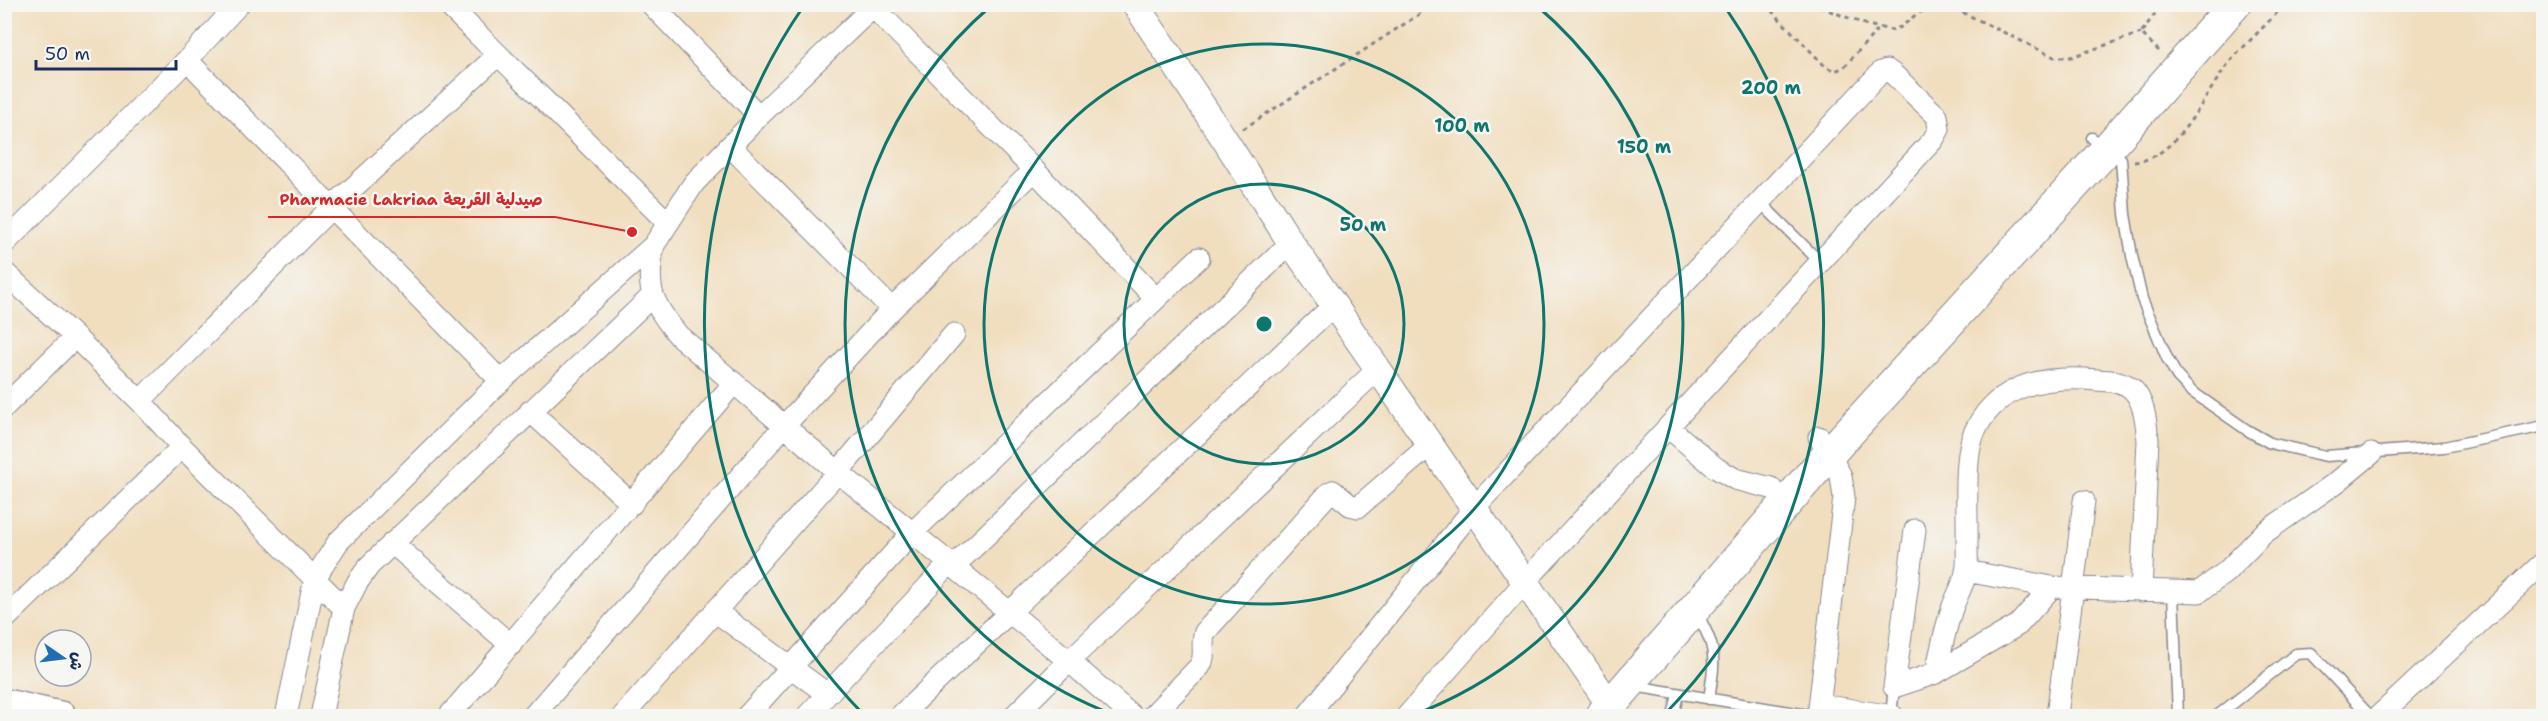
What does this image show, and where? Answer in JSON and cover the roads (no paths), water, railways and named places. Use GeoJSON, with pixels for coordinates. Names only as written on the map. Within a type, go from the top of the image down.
{"type":"FeatureCollection","features":[{"type":"Feature","properties":{"kind":"main road"},"geometry":{"type":"LineString","coordinates":[[2107,149],[2164,56],[2211,4]]}},
{"type":"Feature","properties":{"kind":"main road"},"geometry":{"type":"LineString","coordinates":[[1579,717],[1610,699],[1693,609],[1824,446],[2107,149],[2235,4]]}},
{"type":"Feature","properties":{"kind":"main road"},"geometry":{"type":"LineString","coordinates":[[1610,699],[1771,488],[1824,446]]}},
{"type":"Feature","properties":{"kind":"main road"},"geometry":{"type":"LineString","coordinates":[[4,703],[62,717]]}},
{"type":"Feature","properties":{"kind":"street"},"geometry":{"type":"LineString","coordinates":[[4,244],[187,60],[239,4]]}},
{"type":"Feature","properties":{"kind":"street"},"geometry":{"type":"LineString","coordinates":[[651,4],[759,116]]}},
{"type":"Feature","properties":{"kind":"street"},"geometry":{"type":"LineString","coordinates":[[1135,4],[1226,140],[1291,243],[1335,304],[1524,583],[1610,699]]}},
{"type":"Feature","properties":{"kind":"street"},"geometry":{"type":"LineString","coordinates":[[1132,717],[1068,661],[783,426],[679,336],[663,317],[652,296],[649,269],[654,245],[694,183],[759,116],[874,6],[1156,299]]}},
{"type":"Feature","properties":{"kind":"street"},"geometry":{"type":"LineString","coordinates":[[459,9],[498,56],[667,222]]}},
{"type":"Feature","properties":{"kind":"street"},"geometry":{"type":"LineString","coordinates":[[140,400],[331,208],[498,56]]}},
{"type":"Feature","properties":{"kind":"street"},"geometry":{"type":"LineString","coordinates":[[187,60],[501,381]]}},
{"type":"Feature","properties":{"kind":"street"},"geometry":{"type":"LineString","coordinates":[[1307,717],[1474,508],[1881,72],[1887,70],[1893,74],[1937,116],[1939,129],[1933,140],[1524,583],[1407,717]]}},
{"type":"Feature","properties":{"kind":"street"},"geometry":{"type":"LineString","coordinates":[[730,146],[892,309]]}},
{"type":"Feature","properties":{"kind":"street"},"geometry":{"type":"LineString","coordinates":[[533,717],[783,426],[892,309],[1034,170]]}},
{"type":"Feature","properties":{"kind":"street"},"geometry":{"type":"LineString","coordinates":[[807,717],[951,565],[1291,243]]}},
{"type":"Feature","properties":{"kind":"street"},"geometry":{"type":"LineString","coordinates":[[286,717],[315,578],[339,542],[501,381],[654,245]]}},
{"type":"Feature","properties":{"kind":"street"},"geometry":{"type":"LineString","coordinates":[[747,717],[912,533],[1199,258]]}},
{"type":"Feature","properties":{"kind":"street"},"geometry":{"type":"LineString","coordinates":[[4,273],[140,400],[182,447],[344,608]]}},
{"type":"Feature","properties":{"kind":"street"},"geometry":{"type":"LineString","coordinates":[[321,717],[344,608],[357,583],[392,543],[652,296]]}},
{"type":"Feature","properties":{"kind":"street"},"geometry":{"type":"LineString","coordinates":[[900,717],[1335,304]]}},
{"type":"Feature","properties":{"kind":"street"},"geometry":{"type":"LineString","coordinates":[[623,717],[838,472],[954,334]]}},
{"type":"Feature","properties":{"kind":"street"},"geometry":{"type":"LineString","coordinates":[[4,407],[75,337]]}},
{"type":"Feature","properties":{"kind":"street"},"geometry":{"type":"LineString","coordinates":[[1014,717],[1068,661],[1378,369]]}},
{"type":"Feature","properties":{"kind":"street"},"geometry":{"type":"LineString","coordinates":[[1936,673],[1946,627],[1966,571],[1969,456],[1974,431],[1989,410],[2007,394],[2023,386],[2066,377],[2112,381],[2131,388],[2138,396],[2145,418],[2148,469],[2141,591]]}},
{"type":"Feature","properties":{"kind":"street"},"geometry":{"type":"LineString","coordinates":[[449,717],[734,383]]}},
{"type":"Feature","properties":{"kind":"street"},"geometry":{"type":"LineString","coordinates":[[530,411],[632,504]]}},
{"type":"Feature","properties":{"kind":"street"},"geometry":{"type":"LineString","coordinates":[[1668,427],[1716,468],[1735,478],[1771,488]]}},
{"type":"Feature","properties":{"kind":"street"},"geometry":{"type":"LineString","coordinates":[[1152,717],[1204,660],[1205,632],[1329,492],[1333,491],[1350,505],[1358,507],[1430,445]]}},
{"type":"Feature","properties":{"kind":"street"},"geometry":{"type":"LineString","coordinates":[[1824,446],[1841,476],[1844,497],[1817,713],[1892,716]]}},
{"type":"Feature","properties":{"kind":"street"},"geometry":{"type":"LineString","coordinates":[[4,620],[182,447]]}},
{"type":"Feature","properties":{"kind":"street"},"geometry":{"type":"LineString","coordinates":[[1966,571],[2073,589],[2199,592],[2210,586],[2264,533],[2337,482],[2371,454]]}},
{"type":"Feature","properties":{"kind":"street"},"geometry":{"type":"LineString","coordinates":[[2057,717],[2084,501]]}},
{"type":"Feature","properties":{"kind":"street"},"geometry":{"type":"LineString","coordinates":[[1915,530],[1894,687],[1936,673],[2018,625],[2052,587]]}},
{"type":"Feature","properties":{"kind":"street"},"geometry":{"type":"LineString","coordinates":[[392,543],[511,645]]}},
{"type":"Feature","properties":{"kind":"street"},"geometry":{"type":"LineString","coordinates":[[2379,717],[2544,562]]}},
{"type":"Feature","properties":{"kind":"street"},"geometry":{"type":"LineString","coordinates":[[715,612],[827,694]]}},
{"type":"Feature","properties":{"kind":"lane"},"geometry":{"type":"LineString","coordinates":[[2107,149],[2125,214],[2142,299],[2177,376],[2191,391],[2216,409],[2270,443],[2326,456],[2444,447],[2544,426]]}},
{"type":"Feature","properties":{"kind":"lane"},"geometry":{"type":"LineString","coordinates":[[1760,202],[1820,262]]}},
{"type":"Feature","properties":{"kind":"lane"},"geometry":{"type":"LineString","coordinates":[[2173,593],[2178,717]]}},
{"type":"Feature","properties":{"kind":"lane"},"geometry":{"type":"LineString","coordinates":[[1693,609],[1709,633],[1715,657],[1709,699]]}},
{"type":"Feature","properties":{"kind":"lane"},"geometry":{"type":"LineString","coordinates":[[2217,717],[2296,654],[2303,652],[2311,653],[2370,717]]}},
{"type":"Feature","properties":{"kind":"lane"},"geometry":{"type":"LineString","coordinates":[[1892,716],[1894,687]]}},
{"type":"Feature","properties":{"kind":"lane"},"geometry":{"type":"LineString","coordinates":[[1610,699],[1678,694],[1817,713]]}},
{"type":"Feature","properties":{"kind":"lane"},"geometry":{"type":"LineString","coordinates":[[1673,717],[1678,694]]}},
{"type":"Feature","properties":{"kind":"place","name":"Pharmacie Lakriaa صيدلية القريعة"},"geometry":{"type":"Point","coordinates":[632,232]}}]}
